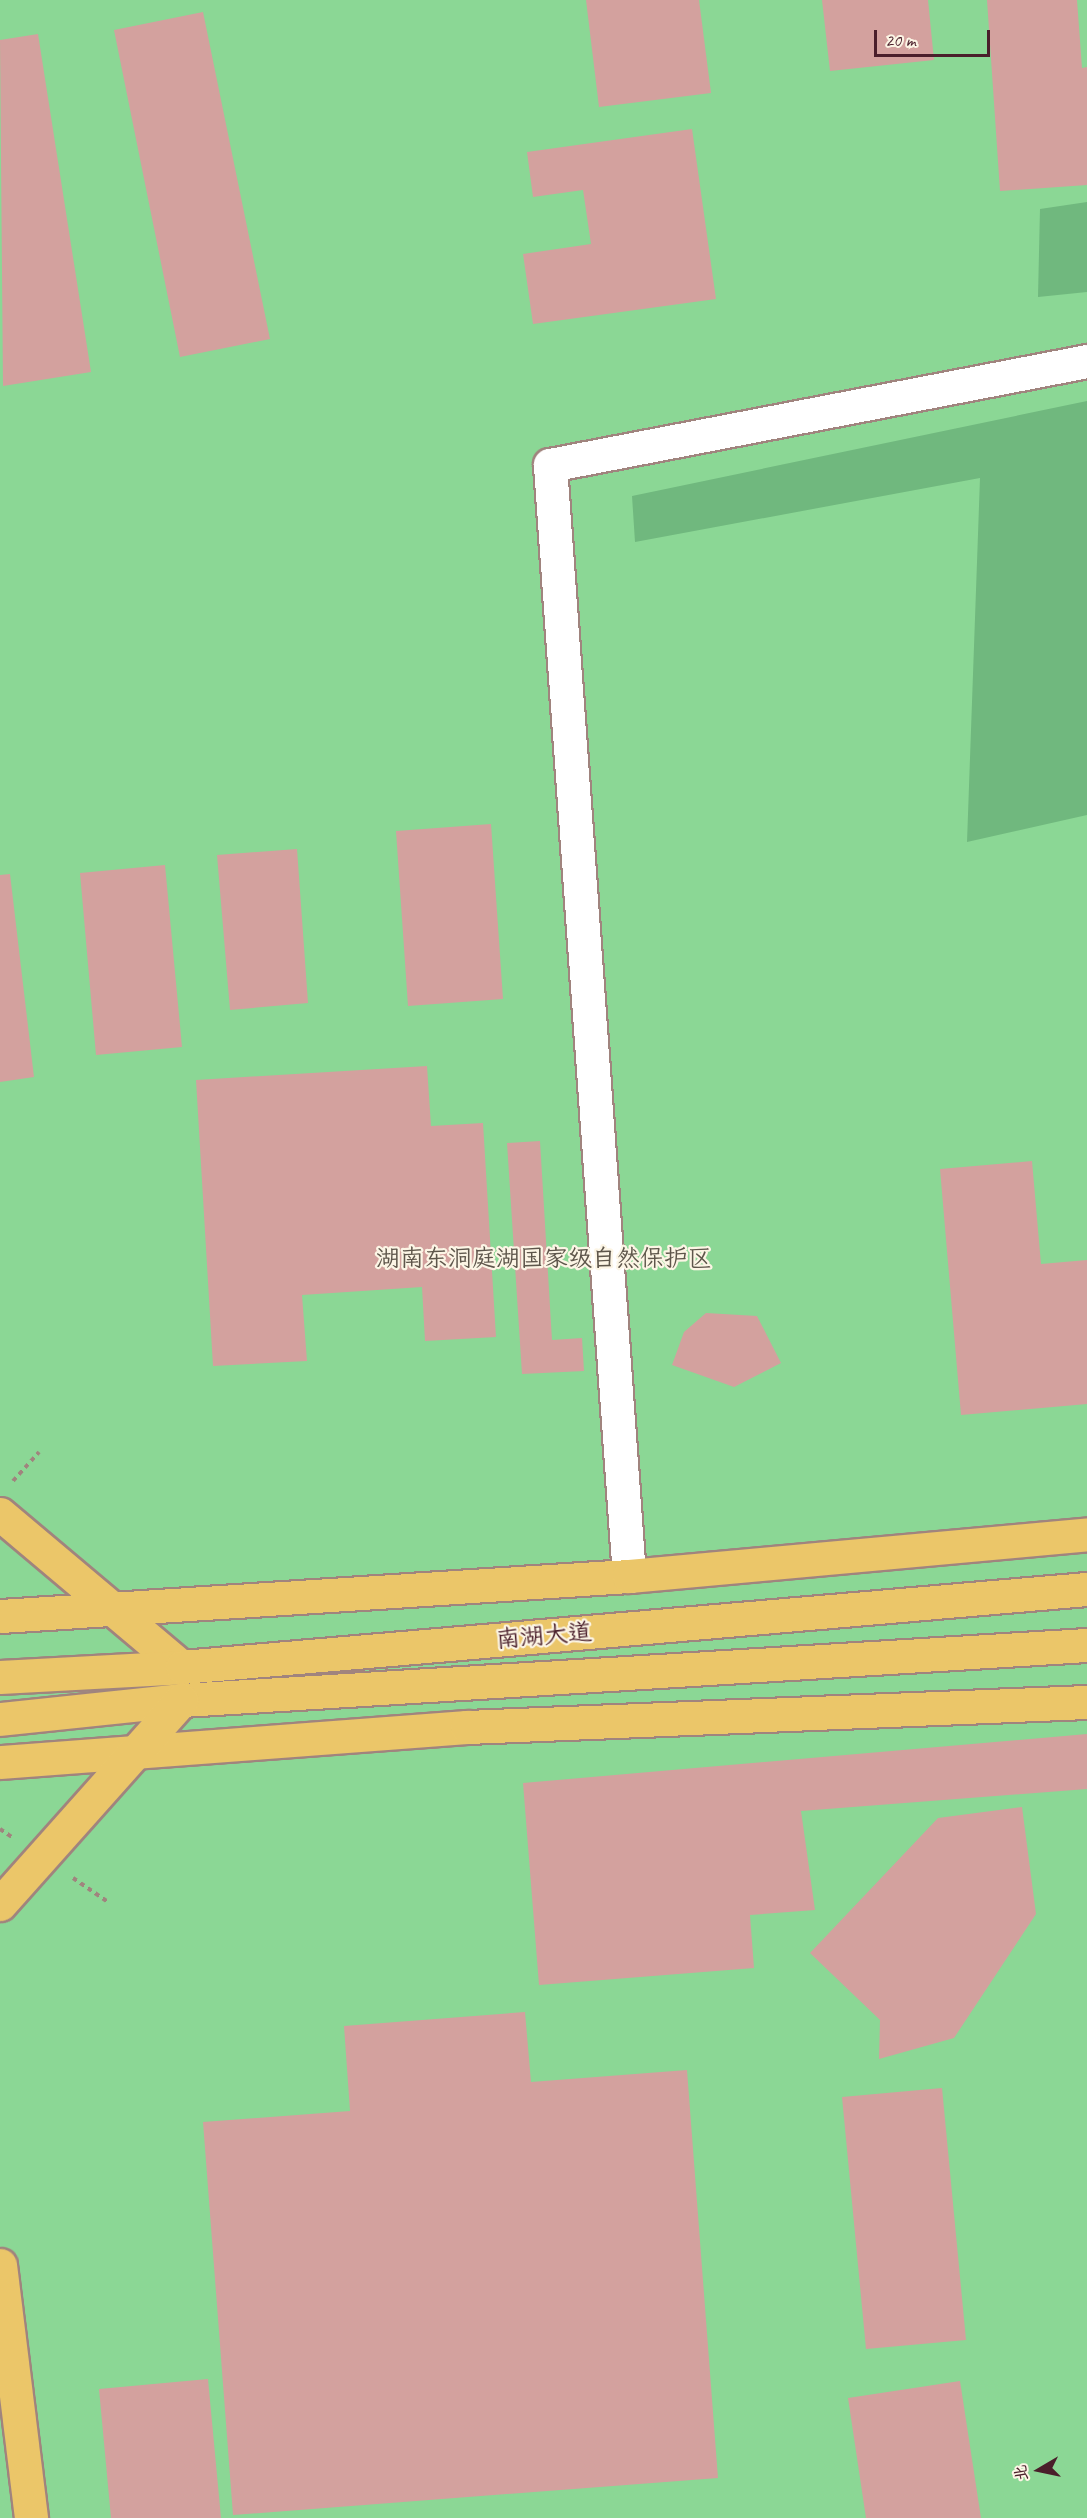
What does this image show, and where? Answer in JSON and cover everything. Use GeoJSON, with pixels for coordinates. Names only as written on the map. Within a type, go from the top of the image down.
{"type":"FeatureCollection","features":[{"type":"Feature","properties":{"kind":"main road"},"geometry":{"type":"LineString","coordinates":[[4,1500],[115,1613],[182,1667]]}},
{"type":"Feature","properties":{"kind":"main road"},"geometry":{"type":"LineString","coordinates":[[0,1617],[115,1613],[629,1576],[1087,1534]]}},
{"type":"Feature","properties":{"kind":"main road","name":"南湖大道"},"geometry":{"type":"LineString","coordinates":[[0,1677],[182,1667],[1087,1589]]}},
{"type":"Feature","properties":{"kind":"main road","name":"南湖大道"},"geometry":{"type":"LineString","coordinates":[[0,1719],[182,1700],[1087,1645]]}},
{"type":"Feature","properties":{"kind":"main road"},"geometry":{"type":"LineString","coordinates":[[0,1904],[182,1700]]}},
{"type":"Feature","properties":{"kind":"main road"},"geometry":{"type":"LineString","coordinates":[[0,1762],[467,1727],[1087,1702]]}},
{"type":"Feature","properties":{"kind":"main road"},"geometry":{"type":"LineString","coordinates":[[0,2265],[31,2518]]}},
{"type":"Feature","properties":{"kind":"street"},"geometry":{"type":"LineString","coordinates":[[629,1576],[549,465],[1087,361]]}},
{"type":"Feature","properties":{"kind":"path"},"geometry":{"type":"LineString","coordinates":[[4,1500],[39,1452]]}},
{"type":"Feature","properties":{"kind":"green space","name":"湖南东洞庭湖国家级自然保护区"},"geometry":{"type":"Polygon","coordinates":[[[0,0],[1087,0],[1087,2518],[0,2518],[0,0]]]}},
{"type":"Feature","properties":{"kind":"green space"},"geometry":{"type":"Polygon","coordinates":[[[1087,202],[1087,292],[1038,297],[1040,209],[1087,202]]]}},
{"type":"Feature","properties":{"kind":"green space"},"geometry":{"type":"Polygon","coordinates":[[[1087,401],[1087,815],[967,842],[980,478],[635,542],[632,496],[1087,401]]]}},
{"type":"Feature","properties":{"kind":"building"},"geometry":{"type":"Polygon","coordinates":[[[586,0],[699,0],[711,93],[599,107],[586,0]]]}},
{"type":"Feature","properties":{"kind":"building"},"geometry":{"type":"Polygon","coordinates":[[[822,0],[928,0],[934,60],[830,71],[822,0]]]}},
{"type":"Feature","properties":{"kind":"building"},"geometry":{"type":"Polygon","coordinates":[[[987,0],[1077,0],[1082,68],[1087,67],[1087,185],[1000,191],[987,0]]]}},
{"type":"Feature","properties":{"kind":"building"},"geometry":{"type":"Polygon","coordinates":[[[203,12],[270,339],[180,357],[114,30],[203,12]]]}},
{"type":"Feature","properties":{"kind":"building"},"geometry":{"type":"Polygon","coordinates":[[[38,34],[91,372],[3,386],[0,40],[38,34]]]}},
{"type":"Feature","properties":{"kind":"building"},"geometry":{"type":"Polygon","coordinates":[[[692,129],[716,299],[533,324],[523,254],[591,244],[583,190],[533,197],[527,152],[692,129]]]}},
{"type":"Feature","properties":{"kind":"building"},"geometry":{"type":"Polygon","coordinates":[[[491,824],[503,999],[408,1006],[396,831],[491,824]]]}},
{"type":"Feature","properties":{"kind":"building"},"geometry":{"type":"Polygon","coordinates":[[[297,849],[308,1003],[230,1010],[217,855],[297,849]]]}},
{"type":"Feature","properties":{"kind":"building"},"geometry":{"type":"Polygon","coordinates":[[[165,865],[182,1047],[96,1055],[80,873],[165,865]]]}},
{"type":"Feature","properties":{"kind":"building"},"geometry":{"type":"Polygon","coordinates":[[[10,874],[34,1077],[0,1082],[0,875],[10,874]]]}},
{"type":"Feature","properties":{"kind":"building"},"geometry":{"type":"Polygon","coordinates":[[[427,1066],[431,1126],[483,1123],[496,1337],[425,1341],[422,1287],[302,1295],[307,1361],[213,1366],[196,1080],[427,1066]]]}},
{"type":"Feature","properties":{"kind":"building"},"geometry":{"type":"Polygon","coordinates":[[[540,1141],[552,1340],[582,1338],[584,1371],[522,1374],[507,1143],[540,1141]]]}},
{"type":"Feature","properties":{"kind":"building"},"geometry":{"type":"Polygon","coordinates":[[[1032,1161],[1041,1264],[1087,1260],[1087,1404],[961,1415],[940,1169],[1032,1161]]]}},
{"type":"Feature","properties":{"kind":"building"},"geometry":{"type":"Polygon","coordinates":[[[706,1313],[757,1316],[781,1363],[734,1387],[672,1365],[684,1332],[706,1313]]]}},
{"type":"Feature","properties":{"kind":"building"},"geometry":{"type":"Polygon","coordinates":[[[1087,1734],[1087,1789],[801,1811],[815,1910],[750,1915],[754,1968],[539,1985],[523,1783],[1087,1734]]]}},
{"type":"Feature","properties":{"kind":"building"},"geometry":{"type":"Polygon","coordinates":[[[1022,1807],[1036,1914],[954,2038],[879,2059],[880,2020],[810,1953],[938,1818],[1022,1807]]]}},
{"type":"Feature","properties":{"kind":"building"},"geometry":{"type":"Polygon","coordinates":[[[525,2012],[531,2082],[687,2070],[718,2478],[233,2515],[203,2122],[350,2111],[344,2026],[525,2012]]]}},
{"type":"Feature","properties":{"kind":"building"},"geometry":{"type":"Polygon","coordinates":[[[942,2088],[966,2340],[866,2349],[842,2097],[942,2088]]]}},
{"type":"Feature","properties":{"kind":"building"},"geometry":{"type":"Polygon","coordinates":[[[208,2379],[221,2518],[111,2518],[99,2389],[208,2379]]]}},
{"type":"Feature","properties":{"kind":"building"},"geometry":{"type":"Polygon","coordinates":[[[960,2381],[981,2518],[866,2518],[848,2398],[960,2381]]]}}]}
